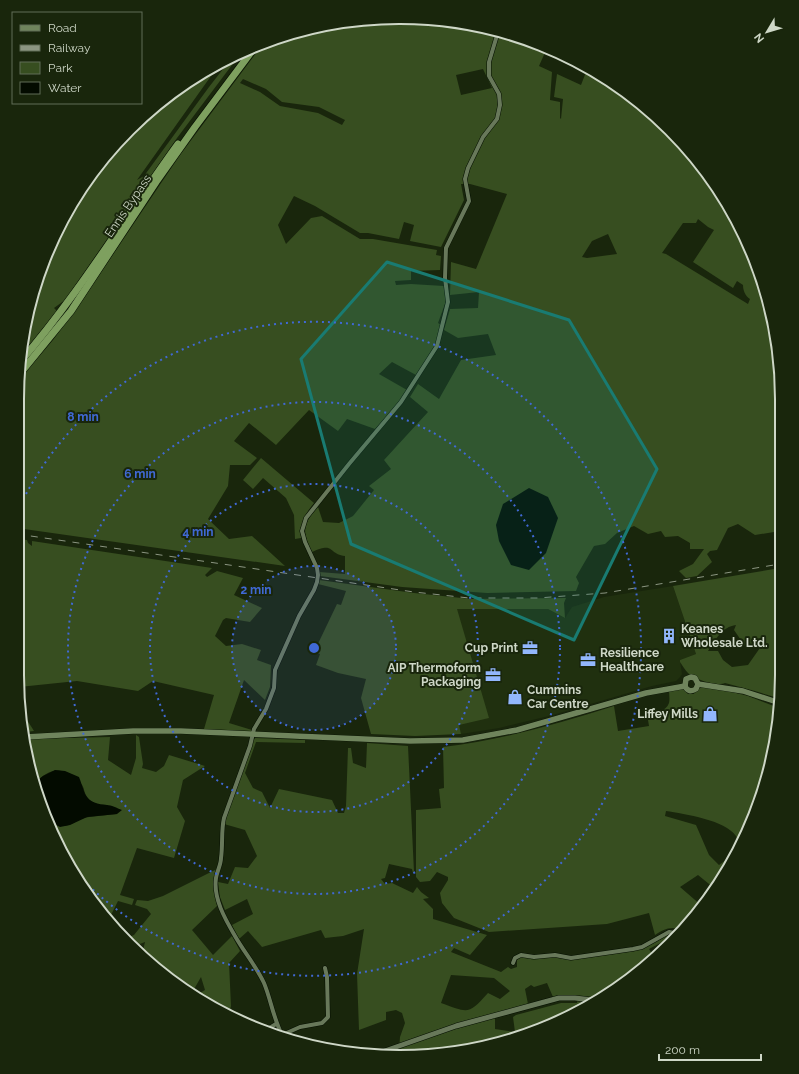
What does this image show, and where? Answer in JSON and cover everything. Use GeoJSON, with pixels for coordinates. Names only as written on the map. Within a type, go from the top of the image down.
{"type":"FeatureCollection","features":[{"type":"Feature","properties":{"kind":"highway","name":"Ennis Bypass"},"geometry":{"type":"LineString","coordinates":[[26,367],[71,311],[156,182],[195,127],[249,56]]}},
{"type":"Feature","properties":{"kind":"highway","name":"Ennis Bypass"},"geometry":{"type":"LineString","coordinates":[[27,354],[44,334],[84,280],[163,164],[240,60]]}},
{"type":"Feature","properties":{"kind":"main road"},"geometry":{"type":"LineString","coordinates":[[691,677],[696,678],[698,684],[696,689],[691,691],[685,686],[685,681],[691,677]]}},
{"type":"Feature","properties":{"kind":"main road"},"geometry":{"type":"LineString","coordinates":[[698,684],[743,691],[774,701]]}},
{"type":"Feature","properties":{"kind":"main road"},"geometry":{"type":"LineString","coordinates":[[29,736],[133,731],[181,731],[417,741],[463,740],[517,730],[646,693],[685,686]]}},
{"type":"Feature","properties":{"kind":"street"},"geometry":{"type":"LineString","coordinates":[[279,1030],[263,982],[221,909],[216,890],[216,879],[221,860],[224,818],[250,746],[254,729],[266,709],[274,688],[275,670],[299,616],[317,582],[317,568],[305,542],[302,531],[306,518],[401,402],[437,346],[448,302],[445,278],[446,248],[469,201],[465,179],[468,168],[483,138],[497,119],[500,105],[499,94],[489,76],[489,62],[497,37]]}},
{"type":"Feature","properties":{"kind":"street"},"geometry":{"type":"LineString","coordinates":[[513,963],[515,958],[521,955],[534,957],[555,955],[571,958],[633,949],[642,947],[669,932],[672,933]]}},
{"type":"Feature","properties":{"kind":"street"},"geometry":{"type":"LineString","coordinates":[[287,1033],[300,1027],[322,1023],[328,1017],[327,977],[325,968]]}},
{"type":"Feature","properties":{"kind":"street"},"geometry":{"type":"LineString","coordinates":[[389,1050],[456,1026],[559,998],[588,1000]]}},
{"type":"Feature","properties":{"kind":"street"},"geometry":{"type":"LineString","coordinates":[[271,1027],[276,1024]]}},
{"type":"Feature","properties":{"kind":"highlighted area"},"geometry":{"type":"Polygon","coordinates":[[[387,262],[569,320],[657,469],[574,640],[351,544],[301,359],[387,262]]]}},
{"type":"Feature","properties":{"kind":"shaded area"},"geometry":{"type":"Polygon","coordinates":[[[673,586],[696,654],[680,660],[682,674],[676,681],[652,686],[553,715],[499,728],[461,734],[423,609],[548,609],[565,618],[572,607],[604,597],[673,586]]]}},
{"type":"Feature","properties":{"kind":"green space"},"geometry":{"type":"Polygon","coordinates":[[[400,24],[449,27],[497,37],[544,54],[539,66],[552,72],[550,100],[560,102],[561,119],[563,99],[554,97],[557,74],[581,85],[586,73],[608,87],[647,117],[682,152],[697,171],[725,212],[736,233],[755,279],[768,326],[774,375],[775,533],[755,535],[738,524],[728,528],[717,550],[710,551],[707,554],[712,562],[697,576],[686,578],[679,571],[693,564],[704,549],[690,549],[690,543],[678,536],[665,537],[661,531],[648,534],[634,526],[617,533],[605,544],[594,546],[576,577],[579,583],[576,591],[487,593],[402,587],[320,576],[319,572],[345,574],[345,556],[340,555],[328,548],[319,549],[312,552],[306,539],[305,528],[313,513],[318,507],[323,522],[339,523],[353,516],[374,490],[369,486],[391,469],[384,460],[428,412],[410,397],[418,384],[439,399],[461,360],[496,355],[488,334],[458,338],[444,330],[450,309],[478,308],[479,292],[450,295],[451,262],[476,269],[507,194],[470,184],[461,184],[464,200],[441,247],[410,241],[414,225],[404,222],[399,239],[368,233],[360,233],[315,206],[294,196],[278,225],[286,244],[311,218],[322,216],[360,239],[373,239],[437,250],[436,255],[441,256],[440,270],[411,271],[411,280],[395,281],[396,285],[411,284],[444,286],[446,301],[438,323],[441,325],[436,346],[416,375],[392,362],[379,374],[407,390],[398,404],[375,429],[347,419],[338,431],[309,410],[276,445],[249,423],[234,441],[257,458],[250,465],[230,465],[228,486],[208,519],[229,539],[252,536],[285,566],[24,529],[25,373],[53,340],[83,299],[180,155],[256,53],[302,37],[350,27],[400,24]],[[483,69],[456,75],[461,95],[492,88],[483,69]],[[243,79],[240,83],[260,92],[280,106],[318,113],[342,125],[345,120],[319,107],[282,102],[266,89],[243,79]],[[698,219],[696,223],[683,223],[662,253],[748,304],[750,299],[743,289],[743,285],[737,281],[733,288],[693,262],[714,230],[698,219]],[[608,234],[592,241],[582,257],[587,258],[617,254],[608,234]]]}},
{"type":"Feature","properties":{"kind":"green space"},"geometry":{"type":"Polygon","coordinates":[[[234,63],[177,138],[65,300],[54,308],[57,311],[27,347],[31,326],[44,279],[63,233],[87,191],[117,152],[152,117],[191,87],[213,73],[137,180],[144,176],[224,68],[234,63]]]}},
{"type":"Feature","properties":{"kind":"green space"},"geometry":{"type":"Polygon","coordinates":[[[261,458],[314,503],[304,519],[301,528],[301,538],[295,539],[294,515],[286,498],[263,478],[253,489],[243,480],[261,458]]]}},
{"type":"Feature","properties":{"kind":"green space"},"geometry":{"type":"Polygon","coordinates":[[[24,540],[27,540],[32,546],[32,541],[212,568],[205,575],[207,577],[217,571],[243,578],[234,595],[262,608],[250,622],[226,618],[223,620],[215,636],[226,646],[242,644],[261,650],[257,660],[271,665],[270,687],[265,700],[244,680],[229,723],[252,731],[204,729],[214,695],[153,681],[138,691],[77,681],[24,686],[24,540]]]}},
{"type":"Feature","properties":{"kind":"green space"},"geometry":{"type":"Polygon","coordinates":[[[775,569],[774,697],[725,683],[717,684],[695,678],[688,673],[680,660],[696,654],[673,586],[775,569]],[[736,625],[723,631],[708,651],[718,651],[723,660],[732,667],[748,665],[762,645],[745,646],[734,630],[736,625]]]}},
{"type":"Feature","properties":{"kind":"green space"},"geometry":{"type":"Polygon","coordinates":[[[319,580],[471,599],[566,598],[564,603],[565,618],[548,609],[457,609],[489,718],[459,725],[461,734],[415,736],[371,734],[361,698],[366,679],[338,673],[316,665],[320,654],[314,652],[337,604],[341,605],[346,591],[318,584],[319,580]]]}},
{"type":"Feature","properties":{"kind":"green space"},"geometry":{"type":"Polygon","coordinates":[[[702,687],[724,690],[748,696],[773,706],[772,724],[768,748],[755,795],[737,839],[731,830],[714,822],[666,811],[665,816],[696,825],[709,855],[719,865],[726,860],[710,885],[698,875],[680,887],[698,902],[676,928],[668,928],[655,935],[649,913],[607,924],[489,932],[454,918],[442,903],[440,893],[448,880],[448,877],[437,872],[430,881],[420,882],[416,877],[416,810],[441,808],[439,789],[444,788],[443,747],[530,731],[614,706],[618,731],[649,726],[647,714],[660,711],[668,706],[669,690],[682,688],[688,694],[694,694],[696,690],[702,687]]]}},
{"type":"Feature","properties":{"kind":"green space"},"geometry":{"type":"Polygon","coordinates":[[[27,719],[34,731],[28,732],[27,719]]]}},
{"type":"Feature","properties":{"kind":"green space"},"geometry":{"type":"Polygon","coordinates":[[[136,735],[139,737],[143,764],[142,768],[156,772],[164,766],[169,755],[205,766],[183,780],[177,807],[185,821],[174,858],[137,848],[120,895],[134,899],[132,905],[118,901],[111,915],[87,883],[74,862],[56,824],[67,826],[83,818],[117,814],[107,805],[100,805],[88,799],[82,784],[63,771],[58,770],[49,772],[39,779],[29,739],[110,737],[108,760],[131,775],[136,758],[136,735]]]}},
{"type":"Feature","properties":{"kind":"green space"},"geometry":{"type":"Polygon","coordinates":[[[255,738],[305,740],[305,743],[256,742],[245,773],[253,788],[262,792],[270,808],[279,789],[332,800],[338,813],[344,813],[346,806],[348,748],[351,748],[353,763],[366,768],[367,743],[408,746],[414,872],[413,873],[412,869],[389,864],[385,878],[381,879],[385,884],[392,883],[413,893],[417,887],[429,898],[423,899],[433,909],[433,919],[487,935],[470,955],[454,948],[451,952],[501,972],[508,967],[511,969],[517,967],[517,960],[521,956],[577,959],[634,951],[671,934],[664,941],[649,949],[651,953],[647,957],[608,987],[566,1011],[543,1021],[515,1032],[513,1017],[561,1003],[577,1003],[578,996],[553,997],[547,983],[534,987],[531,985],[525,989],[528,1004],[495,1013],[495,1029],[514,1032],[473,1043],[449,1047],[399,1050],[400,1037],[405,1023],[402,1013],[396,1010],[386,1012],[386,1020],[359,1030],[357,974],[364,929],[343,936],[325,938],[321,930],[262,947],[248,931],[239,939],[232,925],[253,914],[247,899],[225,910],[220,897],[218,882],[228,884],[235,867],[248,868],[257,856],[245,830],[224,824],[255,738]],[[451,975],[441,1003],[457,1009],[468,1010],[476,1005],[488,993],[500,999],[510,991],[494,978],[451,975]]]}},
{"type":"Feature","properties":{"kind":"green space"},"geometry":{"type":"Polygon","coordinates":[[[217,869],[214,889],[217,906],[192,930],[213,955],[232,936],[240,951],[229,963],[230,1009],[200,993],[205,990],[201,977],[194,989],[143,949],[145,942],[139,944],[131,936],[134,935],[151,914],[147,909],[135,905],[137,900],[148,901],[163,896],[217,869]]]}},
{"type":"Feature","properties":{"kind":"water"},"geometry":{"type":"Polygon","coordinates":[[[529,488],[548,497],[558,518],[546,553],[529,570],[511,565],[499,541],[496,525],[503,504],[529,488]]]}},
{"type":"Feature","properties":{"kind":"water"},"geometry":{"type":"Polygon","coordinates":[[[55,770],[65,771],[79,777],[85,794],[92,801],[122,810],[117,814],[87,817],[70,825],[60,827],[56,825],[44,795],[39,779],[55,770]]]}},
{"type":"Feature","properties":{"kind":"railway"},"geometry":{"type":"LineString","coordinates":[[24,535],[414,592],[469,598],[538,598],[605,593],[775,565]]}},
{"type":"Feature","properties":{"kind":"place","name":"Keanes Wholesale Ltd."},"geometry":{"type":"Point","coordinates":[669,636]}},
{"type":"Feature","properties":{"kind":"place","name":"Cup Print"},"geometry":{"type":"Point","coordinates":[530,648]}},
{"type":"Feature","properties":{"kind":"place","name":"Resilience Healthcare"},"geometry":{"type":"Point","coordinates":[588,660]}},
{"type":"Feature","properties":{"kind":"place","name":"AIP Thermoform Packaging"},"geometry":{"type":"Point","coordinates":[493,675]}},
{"type":"Feature","properties":{"kind":"place","name":"Cummins Car Centre"},"geometry":{"type":"Point","coordinates":[515,697]}},
{"type":"Feature","properties":{"kind":"place","name":"Liffey Mills"},"geometry":{"type":"Point","coordinates":[710,714]}}]}
